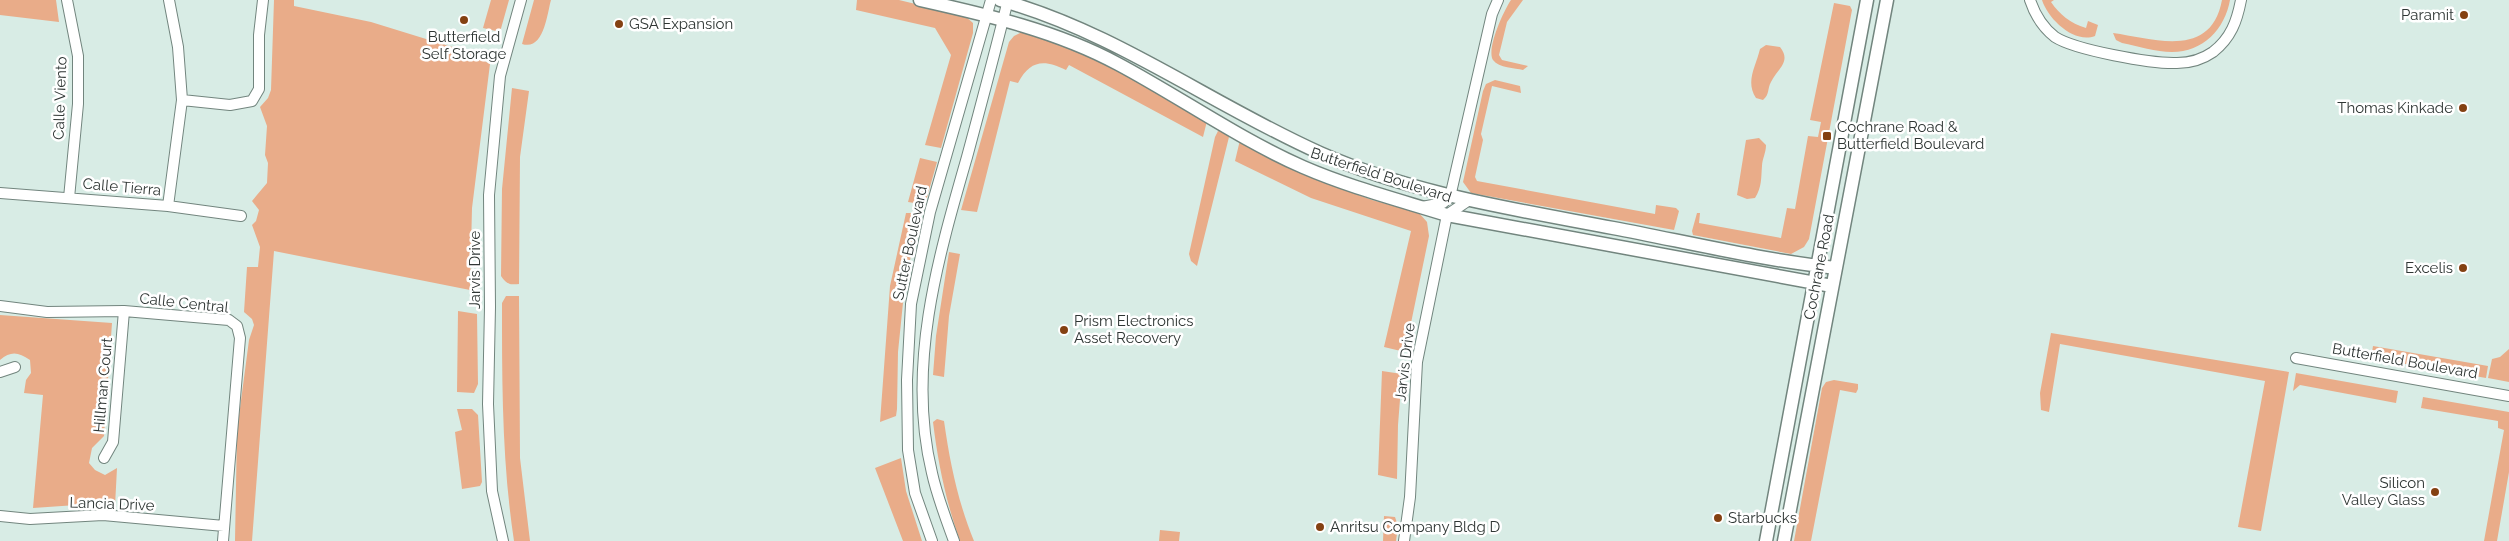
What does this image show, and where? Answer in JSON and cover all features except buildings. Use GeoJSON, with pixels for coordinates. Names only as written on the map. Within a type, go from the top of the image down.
{"type":"FeatureCollection","features":[{"type":"Feature","properties":{"kind":"main road","name":"Butterfield Boulevard"},"geometry":{"type":"LineString","coordinates":[[920,0],[987,15],[1075,45],[1116,63],[1302,167],[1362,189],[1447,215],[1832,286]]}},
{"type":"Feature","properties":{"kind":"main road","name":"Cochrane Road"},"geometry":{"type":"LineString","coordinates":[[1766,541],[1867,0]]}},
{"type":"Feature","properties":{"kind":"main road","name":"Cochrane Road"},"geometry":{"type":"LineString","coordinates":[[1784,541],[1887,0]]}},
{"type":"Feature","properties":{"kind":"main road","name":"Butterfield Boulevard"},"geometry":{"type":"LineString","coordinates":[[1006,1],[1061,20],[1131,52],[1286,137],[1321,154],[1371,174],[1450,197],[1836,268]]}},
{"type":"Feature","properties":{"kind":"street","name":"Calle Viento"},"geometry":{"type":"LineString","coordinates":[[67,0],[78,56],[78,104],[69,198]]}},
{"type":"Feature","properties":{"kind":"street"},"geometry":{"type":"LineString","coordinates":[[168,206],[182,100],[178,47],[169,0]]}},
{"type":"Feature","properties":{"kind":"street"},"geometry":{"type":"LineString","coordinates":[[182,100],[230,105],[252,101],[259,90],[259,35],[263,0]]}},
{"type":"Feature","properties":{"kind":"street","name":"Jarvis Drive"},"geometry":{"type":"LineString","coordinates":[[503,541],[492,491],[488,404],[490,307],[489,195],[500,76],[520,0]]}},
{"type":"Feature","properties":{"kind":"street","name":"Sutter Boulevard"},"geometry":{"type":"LineString","coordinates":[[932,541],[915,493],[908,450],[907,380],[911,304],[930,212],[991,0]]}},
{"type":"Feature","properties":{"kind":"street"},"geometry":{"type":"LineString","coordinates":[[1422,207],[1443,203],[1450,197],[1492,14],[1498,0]]}},
{"type":"Feature","properties":{"kind":"street"},"geometry":{"type":"LineString","coordinates":[[2030,0],[2043,26],[2067,43],[2100,51],[2178,63],[2204,57],[2220,45],[2234,27],[2241,0]]}},
{"type":"Feature","properties":{"kind":"street","name":"Sutter Boulevard"},"geometry":{"type":"LineString","coordinates":[[954,541],[931,472],[927,444],[924,405],[927,329],[943,241],[1003,20],[1006,1]]}},
{"type":"Feature","properties":{"kind":"street","name":"Calle Tierra"},"geometry":{"type":"LineString","coordinates":[[0,193],[168,206],[241,216]]}},
{"type":"Feature","properties":{"kind":"street"},"geometry":{"type":"LineString","coordinates":[[1447,215],[1469,200]]}},
{"type":"Feature","properties":{"kind":"street","name":"Jarvis Drive"},"geometry":{"type":"LineString","coordinates":[[1404,541],[1410,497],[1417,362],[1447,215]]}},
{"type":"Feature","properties":{"kind":"street","name":"Calle Central"},"geometry":{"type":"LineString","coordinates":[[0,306],[47,312],[124,311],[230,320],[237,326],[240,338],[223,541]]}},
{"type":"Feature","properties":{"kind":"street","name":"Hillman Court"},"geometry":{"type":"LineString","coordinates":[[104,458],[113,442],[124,311]]}},
{"type":"Feature","properties":{"kind":"street","name":"Butterfield Boulevard"},"geometry":{"type":"LineString","coordinates":[[2296,358],[2509,396]]}},
{"type":"Feature","properties":{"kind":"street"},"geometry":{"type":"LineString","coordinates":[[0,372],[15,367]]}},
{"type":"Feature","properties":{"kind":"street","name":"Lancia Drive"},"geometry":{"type":"LineString","coordinates":[[0,516],[30,519],[103,515],[224,526]]}},
{"type":"Feature","properties":{"kind":"shaded area"},"geometry":{"type":"Polygon","coordinates":[[[0,0],[56,0],[59,22],[0,15],[0,0]]]}},
{"type":"Feature","properties":{"kind":"shaded area"},"geometry":{"type":"Polygon","coordinates":[[[274,0],[294,0],[294,6],[371,22],[466,51],[490,64],[472,208],[470,290],[274,251],[252,541],[235,541],[237,431],[249,340],[254,325],[252,319],[244,312],[247,267],[258,267],[260,247],[252,225],[256,221],[259,210],[252,201],[267,183],[268,163],[265,155],[267,126],[260,107],[268,98],[271,90],[274,0]]]}},
{"type":"Feature","properties":{"kind":"shaded area"},"geometry":{"type":"Polygon","coordinates":[[[491,0],[509,0],[500,32],[483,28],[491,0]]]}},
{"type":"Feature","properties":{"kind":"shaded area"},"geometry":{"type":"Polygon","coordinates":[[[534,0],[551,0],[546,22],[540,37],[535,42],[529,45],[522,44],[534,0]]]}},
{"type":"Feature","properties":{"kind":"shaded area"},"geometry":{"type":"Polygon","coordinates":[[[857,0],[899,0],[965,16],[973,23],[973,33],[941,148],[925,145],[951,55],[935,28],[856,10],[857,0]]]}},
{"type":"Feature","properties":{"kind":"shaded area"},"geometry":{"type":"Polygon","coordinates":[[[1511,0],[1523,0],[1507,22],[1499,55],[1502,60],[1528,66],[1523,70],[1499,65],[1493,60],[1491,55],[1497,30],[1511,0]]]}},
{"type":"Feature","properties":{"kind":"shaded area"},"geometry":{"type":"Polygon","coordinates":[[[2042,0],[2054,0],[2051,2],[2058,11],[2075,24],[2086,28],[2088,21],[2098,25],[2095,36],[2087,38],[2079,36],[2063,28],[2050,15],[2042,0]]]}},
{"type":"Feature","properties":{"kind":"shaded area"},"geometry":{"type":"Polygon","coordinates":[[[2222,0],[2230,0],[2218,29],[2211,37],[2193,48],[2172,52],[2153,50],[2122,43],[2116,40],[2113,33],[2163,41],[2179,41],[2194,38],[2206,31],[2216,19],[2222,0]]]}},
{"type":"Feature","properties":{"kind":"shaded area"},"geometry":{"type":"Polygon","coordinates":[[[1834,3],[1850,6],[1852,10],[1809,239],[1804,247],[1791,254],[1693,235],[1692,231],[1697,213],[1700,213],[1699,223],[1781,238],[1787,208],[1795,209],[1808,136],[1818,137],[1821,122],[1810,120],[1834,3]]]}},
{"type":"Feature","properties":{"kind":"shaded area"},"geometry":{"type":"Polygon","coordinates":[[[1022,32],[1070,47],[1117,69],[1163,95],[1207,121],[1203,137],[1069,65],[1066,70],[1051,64],[1038,64],[1027,70],[1018,83],[1010,81],[977,212],[961,210],[1009,42],[1014,36],[1022,32]]]}},
{"type":"Feature","properties":{"kind":"shaded area"},"geometry":{"type":"Polygon","coordinates":[[[1766,45],[1780,47],[1783,52],[1784,61],[1771,82],[1767,96],[1763,100],[1756,98],[1751,86],[1751,80],[1760,49],[1766,45]]]}},
{"type":"Feature","properties":{"kind":"shaded area"},"geometry":{"type":"Polygon","coordinates":[[[1495,80],[1520,86],[1521,93],[1492,86],[1481,134],[1483,140],[1475,177],[1477,181],[1655,214],[1656,205],[1676,208],[1679,211],[1674,230],[1471,193],[1463,182],[1483,91],[1486,84],[1495,80]]]}},
{"type":"Feature","properties":{"kind":"shaded area"},"geometry":{"type":"Polygon","coordinates":[[[512,88],[529,91],[520,157],[519,284],[511,284],[501,276],[502,189],[512,88]]]}},
{"type":"Feature","properties":{"kind":"shaded area"},"geometry":{"type":"Polygon","coordinates":[[[1218,131],[1226,132],[1229,137],[1197,266],[1191,261],[1189,254],[1215,137],[1218,131]]]}},
{"type":"Feature","properties":{"kind":"shaded area"},"geometry":{"type":"Polygon","coordinates":[[[1759,138],[1766,145],[1760,186],[1755,198],[1747,199],[1737,195],[1746,140],[1759,138]]]}},
{"type":"Feature","properties":{"kind":"shaded area"},"geometry":{"type":"Polygon","coordinates":[[[1240,140],[1329,184],[1372,200],[1419,213],[1427,222],[1429,236],[1405,352],[1384,347],[1411,231],[1311,198],[1235,161],[1240,140]]]}},
{"type":"Feature","properties":{"kind":"shaded area"},"geometry":{"type":"Polygon","coordinates":[[[920,158],[937,162],[926,201],[921,204],[908,202],[920,158]]]}},
{"type":"Feature","properties":{"kind":"shaded area"},"geometry":{"type":"Polygon","coordinates":[[[906,213],[913,213],[919,219],[905,283],[898,352],[897,409],[896,416],[880,422],[890,286],[906,213]]]}},
{"type":"Feature","properties":{"kind":"shaded area"},"geometry":{"type":"Polygon","coordinates":[[[949,252],[960,254],[949,316],[944,377],[933,375],[936,336],[949,252]]]}},
{"type":"Feature","properties":{"kind":"shaded area"},"geometry":{"type":"Polygon","coordinates":[[[506,296],[519,296],[520,458],[530,541],[514,541],[507,482],[502,363],[502,303],[506,296]]]}},
{"type":"Feature","properties":{"kind":"shaded area"},"geometry":{"type":"Polygon","coordinates":[[[458,311],[477,314],[478,384],[474,393],[457,392],[458,311]]]}},
{"type":"Feature","properties":{"kind":"shaded area"},"geometry":{"type":"Polygon","coordinates":[[[0,315],[112,323],[104,436],[92,448],[89,463],[95,470],[105,475],[117,468],[115,506],[91,504],[33,508],[43,395],[24,393],[26,380],[31,373],[30,360],[22,355],[11,354],[0,360],[0,315]]]}},
{"type":"Feature","properties":{"kind":"shaded area"},"geometry":{"type":"Polygon","coordinates":[[[2051,333],[2289,372],[2261,531],[2238,527],[2265,381],[2060,344],[2049,412],[2041,410],[2040,393],[2051,333]]]}},
{"type":"Feature","properties":{"kind":"shaded area"},"geometry":{"type":"Polygon","coordinates":[[[2373,346],[2488,366],[2486,378],[2371,358],[2373,346]]]}},
{"type":"Feature","properties":{"kind":"shaded area"},"geometry":{"type":"Polygon","coordinates":[[[2509,349],[2509,382],[2488,378],[2492,359],[2500,357],[2509,349]]]}},
{"type":"Feature","properties":{"kind":"shaded area"},"geometry":{"type":"Polygon","coordinates":[[[1382,371],[1402,374],[1398,425],[1397,479],[1378,475],[1382,371]]]}},
{"type":"Feature","properties":{"kind":"shaded area"},"geometry":{"type":"Polygon","coordinates":[[[2296,373],[2398,391],[2396,403],[2300,385],[2293,391],[2296,373]]]}},
{"type":"Feature","properties":{"kind":"shaded area"},"geometry":{"type":"Polygon","coordinates":[[[1834,380],[1858,384],[1858,389],[1856,393],[1840,390],[1811,541],[1794,541],[1822,388],[1826,382],[1834,380]]]}},
{"type":"Feature","properties":{"kind":"shaded area"},"geometry":{"type":"Polygon","coordinates":[[[2423,397],[2509,412],[2509,472],[2497,541],[2484,541],[2504,430],[2498,428],[2498,421],[2421,408],[2423,397]]]}},
{"type":"Feature","properties":{"kind":"shaded area"},"geometry":{"type":"Polygon","coordinates":[[[457,409],[472,409],[478,415],[482,482],[480,486],[462,489],[455,432],[462,430],[457,409]]]}},
{"type":"Feature","properties":{"kind":"shaded area"},"geometry":{"type":"Polygon","coordinates":[[[937,419],[944,421],[955,482],[963,512],[974,541],[960,541],[951,512],[943,482],[935,437],[933,422],[937,419]]]}},
{"type":"Feature","properties":{"kind":"shaded area"},"geometry":{"type":"Polygon","coordinates":[[[901,458],[906,491],[922,541],[903,541],[875,468],[901,458]]]}},
{"type":"Feature","properties":{"kind":"shaded area"},"geometry":{"type":"Polygon","coordinates":[[[1384,516],[1395,517],[1398,526],[1396,541],[1383,541],[1384,516]]]}},
{"type":"Feature","properties":{"kind":"shaded area"},"geometry":{"type":"Polygon","coordinates":[[[1160,530],[1180,532],[1179,541],[1159,541],[1160,530]]]}},
{"type":"Feature","properties":{"kind":"place","name":"Paramit"},"geometry":{"type":"Point","coordinates":[2464,15]}},
{"type":"Feature","properties":{"kind":"place","name":"Butterfield Self Storage"},"geometry":{"type":"Point","coordinates":[464,20]}},
{"type":"Feature","properties":{"kind":"place","name":"GSA Expansion"},"geometry":{"type":"Point","coordinates":[619,24]}},
{"type":"Feature","properties":{"kind":"place","name":"Thomas Kinkade"},"geometry":{"type":"Point","coordinates":[2463,108]}},
{"type":"Feature","properties":{"kind":"place","name":"Cochrane Road & Butterfield Boulevard"},"geometry":{"type":"Point","coordinates":[1827,136]}},
{"type":"Feature","properties":{"kind":"place","name":"Excelis"},"geometry":{"type":"Point","coordinates":[2463,268]}},
{"type":"Feature","properties":{"kind":"place","name":"Prism Electronics Asset Recovery"},"geometry":{"type":"Point","coordinates":[1064,330]}},
{"type":"Feature","properties":{"kind":"place","name":"Silicon Valley Glass"},"geometry":{"type":"Point","coordinates":[2435,492]}},
{"type":"Feature","properties":{"kind":"place","name":"Starbucks"},"geometry":{"type":"Point","coordinates":[1718,518]}},
{"type":"Feature","properties":{"kind":"place","name":"Anritsu Company Bldg D"},"geometry":{"type":"Point","coordinates":[1320,527]}}]}
